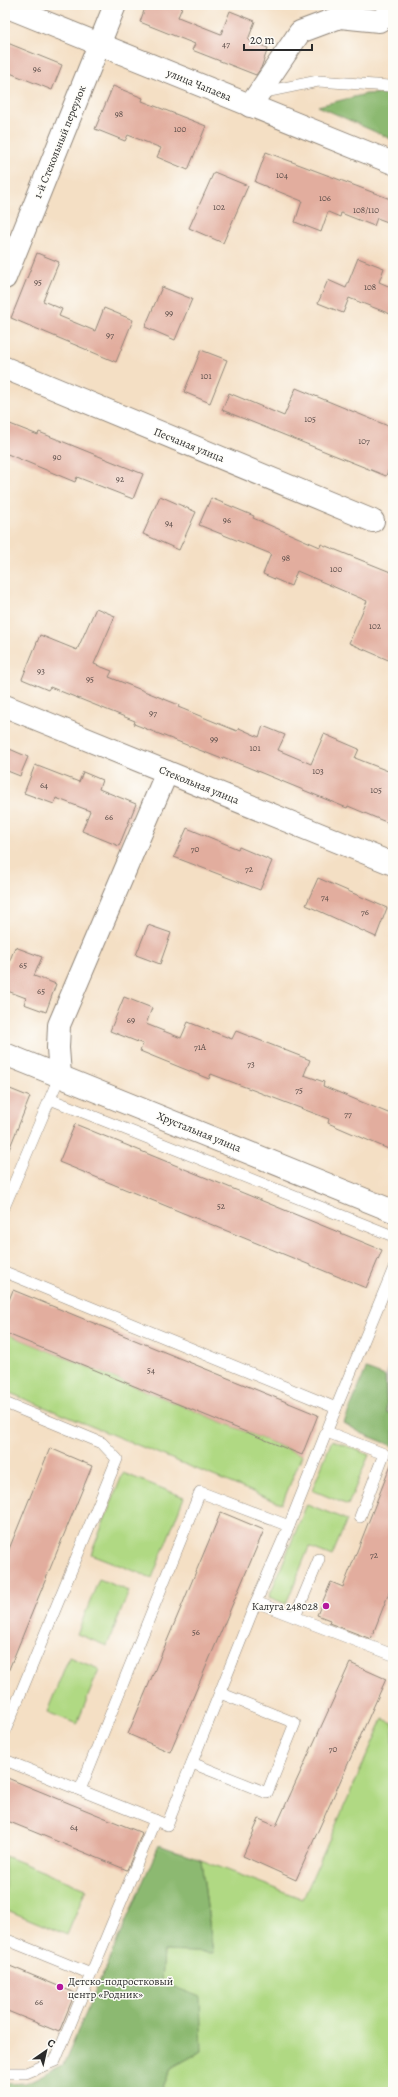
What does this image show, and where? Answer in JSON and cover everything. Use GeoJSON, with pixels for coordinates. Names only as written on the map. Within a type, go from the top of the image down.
{"type":"FeatureCollection","features":[{"type":"Feature","properties":{"kind":"street","name":"1-й Стекольный переулок"},"geometry":{"type":"LineString","coordinates":[[5,278],[114,5]]}},
{"type":"Feature","properties":{"kind":"street","name":"улица Чапаева"},"geometry":{"type":"LineString","coordinates":[[5,6],[98,45],[254,100],[393,163]]}},
{"type":"Feature","properties":{"kind":"street"},"geometry":{"type":"LineString","coordinates":[[254,100],[300,32],[340,17],[379,21],[393,11]]}},
{"type":"Feature","properties":{"kind":"street","name":"Песчаная улица"},"geometry":{"type":"LineString","coordinates":[[5,368],[373,521]]}},
{"type":"Feature","properties":{"kind":"street","name":"Стекольная улица"},"geometry":{"type":"LineString","coordinates":[[5,706],[393,864]]}},
{"type":"Feature","properties":{"kind":"street"},"geometry":{"type":"LineString","coordinates":[[60,1075],[58,1048],[59,1025],[167,772]]}},
{"type":"Feature","properties":{"kind":"street","name":"Хрустальная улица"},"geometry":{"type":"LineString","coordinates":[[5,1054],[393,1211]]}},
{"type":"Feature","properties":{"kind":"lane"},"geometry":{"type":"LineString","coordinates":[[254,100],[318,81],[389,86],[393,88]]}},
{"type":"Feature","properties":{"kind":"lane"},"geometry":{"type":"LineString","coordinates":[[5,1205],[60,1075]]}},
{"type":"Feature","properties":{"kind":"lane"},"geometry":{"type":"LineString","coordinates":[[50,1099],[393,1236]]}},
{"type":"Feature","properties":{"kind":"lane"},"geometry":{"type":"LineString","coordinates":[[5,1760],[167,1825],[256,1602],[289,1526],[393,1270]]}},
{"type":"Feature","properties":{"kind":"lane"},"geometry":{"type":"LineString","coordinates":[[5,1272],[336,1408]]}},
{"type":"Feature","properties":{"kind":"lane"},"geometry":{"type":"LineString","coordinates":[[5,1404],[102,1443],[117,1459],[5,1731]]}},
{"type":"Feature","properties":{"kind":"lane"},"geometry":{"type":"LineString","coordinates":[[327,1432],[384,1454],[360,1517]]}},
{"type":"Feature","properties":{"kind":"lane"},"geometry":{"type":"LineString","coordinates":[[80,1790],[200,1492],[289,1526]]}},
{"type":"Feature","properties":{"kind":"lane"},"geometry":{"type":"LineString","coordinates":[[296,1617],[319,1559]]}},
{"type":"Feature","properties":{"kind":"lane"},"geometry":{"type":"LineString","coordinates":[[256,1602],[393,1655]]}},
{"type":"Feature","properties":{"kind":"lane"},"geometry":{"type":"LineString","coordinates":[[192,1763],[267,1793],[284,1751],[295,1723],[220,1693]]}},
{"type":"Feature","properties":{"kind":"lane"},"geometry":{"type":"LineString","coordinates":[[5,2073],[26,2073],[54,2062],[155,1820]]}},
{"type":"Feature","properties":{"kind":"lane"},"geometry":{"type":"LineString","coordinates":[[5,1939],[90,1974]]}},
{"type":"Feature","properties":{"kind":"shaded area"},"geometry":{"type":"Polygon","coordinates":[[[393,1356],[393,1446],[361,1433],[393,1356]]]}},
{"type":"Feature","properties":{"kind":"green space"},"geometry":{"type":"Polygon","coordinates":[[[393,93],[393,140],[318,106],[366,94],[393,93]]]}},
{"type":"Feature","properties":{"kind":"green space"},"geometry":{"type":"Polygon","coordinates":[[[5,1333],[302,1455],[282,1504],[5,1391],[5,1333]]]}},
{"type":"Feature","properties":{"kind":"green space"},"geometry":{"type":"Polygon","coordinates":[[[366,1369],[385,1376],[387,1413],[393,1415],[393,1446],[361,1433],[344,1423],[366,1369]]]}},
{"type":"Feature","properties":{"kind":"green space"},"geometry":{"type":"Polygon","coordinates":[[[332,1440],[369,1455],[348,1505],[312,1490],[332,1440]]]}},
{"type":"Feature","properties":{"kind":"green space"},"geometry":{"type":"Polygon","coordinates":[[[123,1473],[184,1497],[152,1578],[91,1554],[123,1473]]]}},
{"type":"Feature","properties":{"kind":"green space"},"geometry":{"type":"Polygon","coordinates":[[[307,1504],[347,1520],[332,1556],[309,1547],[286,1604],[269,1597],[307,1504]]]}},
{"type":"Feature","properties":{"kind":"green space"},"geometry":{"type":"Polygon","coordinates":[[[99,1579],[129,1591],[107,1646],[77,1634],[99,1579]]]}},
{"type":"Feature","properties":{"kind":"green space"},"geometry":{"type":"Polygon","coordinates":[[[69,1657],[99,1669],[77,1724],[47,1712],[69,1657]]]}},
{"type":"Feature","properties":{"kind":"green space"},"geometry":{"type":"Polygon","coordinates":[[[383,1719],[393,1723],[393,2092],[161,2092],[171,2068],[202,2051],[162,1983],[164,1951],[213,1952],[201,1860],[303,1899],[383,1719]]]}},
{"type":"Feature","properties":{"kind":"green space"},"geometry":{"type":"Polygon","coordinates":[[[159,1845],[201,1860],[213,1953],[164,1951],[162,1982],[200,1997],[202,2051],[171,2068],[161,2092],[5,2092],[5,2084],[26,2083],[63,2065],[159,1845]]]}},
{"type":"Feature","properties":{"kind":"green space"},"geometry":{"type":"Polygon","coordinates":[[[5,1856],[86,1889],[67,1935],[5,1909],[5,1856]]]}},
{"type":"Feature","properties":{"kind":"building"},"geometry":{"type":"Polygon","coordinates":[[[146,5],[183,5],[178,17],[221,34],[230,11],[255,21],[248,40],[268,48],[261,68],[256,75],[192,50],[195,44],[140,22],[146,5]]]}},
{"type":"Feature","properties":{"kind":"building"},"geometry":{"type":"Polygon","coordinates":[[[5,42],[62,65],[52,90],[5,71],[5,42]]]}},
{"type":"Feature","properties":{"kind":"building"},"geometry":{"type":"Polygon","coordinates":[[[113,86],[143,98],[142,101],[206,126],[188,170],[157,157],[161,148],[128,135],[125,141],[95,129],[113,86]]]}},
{"type":"Feature","properties":{"kind":"building"},"geometry":{"type":"Polygon","coordinates":[[[266,152],[393,200],[393,224],[377,218],[374,226],[341,213],[340,217],[328,212],[321,232],[295,222],[302,201],[255,182],[266,152]]]}},
{"type":"Feature","properties":{"kind":"building"},"geometry":{"type":"Polygon","coordinates":[[[214,172],[248,186],[223,243],[189,228],[214,172]]]}},
{"type":"Feature","properties":{"kind":"building"},"geometry":{"type":"Polygon","coordinates":[[[37,253],[59,262],[43,301],[62,309],[59,316],[95,331],[104,308],[133,320],[116,362],[11,318],[37,253]]]}},
{"type":"Feature","properties":{"kind":"building"},"geometry":{"type":"Polygon","coordinates":[[[358,258],[384,268],[379,282],[393,288],[393,315],[349,298],[343,313],[318,303],[328,280],[346,288],[358,258]]]}},
{"type":"Feature","properties":{"kind":"building"},"geometry":{"type":"Polygon","coordinates":[[[162,287],[192,299],[175,340],[145,327],[162,287]]]}},
{"type":"Feature","properties":{"kind":"building"},"geometry":{"type":"Polygon","coordinates":[[[201,350],[227,360],[210,403],[184,392],[201,350]]]}},
{"type":"Feature","properties":{"kind":"building"},"geometry":{"type":"Polygon","coordinates":[[[296,388],[393,428],[393,458],[386,476],[222,410],[229,393],[284,416],[296,388]]]}},
{"type":"Feature","properties":{"kind":"building"},"geometry":{"type":"Polygon","coordinates":[[[5,422],[38,435],[39,432],[143,474],[133,499],[77,477],[75,482],[5,453],[5,422]]]}},
{"type":"Feature","properties":{"kind":"building"},"geometry":{"type":"Polygon","coordinates":[[[160,496],[196,512],[179,550],[143,534],[160,496]]]}},
{"type":"Feature","properties":{"kind":"building"},"geometry":{"type":"Polygon","coordinates":[[[211,498],[254,516],[253,518],[320,547],[321,544],[393,573],[393,662],[349,643],[367,601],[297,571],[291,586],[263,574],[271,554],[199,525],[211,498]]]}},
{"type":"Feature","properties":{"kind":"building"},"geometry":{"type":"Polygon","coordinates":[[[96,608],[115,616],[94,664],[112,671],[109,677],[179,705],[178,707],[237,731],[239,728],[259,737],[263,726],[285,735],[278,750],[311,764],[324,734],[359,749],[355,758],[393,773],[393,825],[348,806],[347,808],[223,757],[222,759],[134,724],[135,721],[50,687],[48,690],[22,679],[40,635],[77,650],[96,608]]]}},
{"type":"Feature","properties":{"kind":"building"},"geometry":{"type":"Polygon","coordinates":[[[5,747],[28,757],[20,776],[5,770],[5,747]]]}},
{"type":"Feature","properties":{"kind":"building"},"geometry":{"type":"Polygon","coordinates":[[[35,765],[79,782],[83,772],[102,780],[99,789],[136,804],[119,846],[82,831],[90,811],[56,798],[54,804],[24,793],[35,765]]]}},
{"type":"Feature","properties":{"kind":"building"},"geometry":{"type":"Polygon","coordinates":[[[187,828],[272,861],[260,890],[174,857],[187,828]]]}},
{"type":"Feature","properties":{"kind":"building"},"geometry":{"type":"Polygon","coordinates":[[[318,878],[387,908],[376,937],[306,905],[318,878]]]}},
{"type":"Feature","properties":{"kind":"building"},"geometry":{"type":"Polygon","coordinates":[[[148,925],[171,933],[160,964],[136,955],[148,925]]]}},
{"type":"Feature","properties":{"kind":"building"},"geometry":{"type":"Polygon","coordinates":[[[15,947],[42,957],[34,976],[56,984],[46,1012],[24,1004],[26,998],[5,990],[5,973],[15,947]]]}},
{"type":"Feature","properties":{"kind":"building"},"geometry":{"type":"Polygon","coordinates":[[[124,997],[152,1008],[146,1024],[181,1038],[188,1022],[232,1039],[236,1031],[310,1060],[304,1075],[324,1082],[323,1086],[393,1115],[393,1151],[328,1123],[329,1119],[211,1074],[209,1079],[140,1051],[143,1044],[110,1031],[124,997]]]}},
{"type":"Feature","properties":{"kind":"building"},"geometry":{"type":"Polygon","coordinates":[[[5,1087],[30,1097],[6,1157],[5,1157],[5,1087]]]}},
{"type":"Feature","properties":{"kind":"building"},"geometry":{"type":"Polygon","coordinates":[[[75,1124],[382,1250],[366,1288],[59,1162],[75,1124]]]}},
{"type":"Feature","properties":{"kind":"building"},"geometry":{"type":"Polygon","coordinates":[[[13,1290],[318,1415],[302,1455],[5,1333],[5,1310],[13,1290]]]}},
{"type":"Feature","properties":{"kind":"building"},"geometry":{"type":"Polygon","coordinates":[[[50,1448],[92,1466],[5,1679],[5,1559],[50,1448]]]}},
{"type":"Feature","properties":{"kind":"building"},"geometry":{"type":"Polygon","coordinates":[[[392,1462],[393,1582],[371,1639],[329,1623],[330,1620],[317,1615],[331,1582],[343,1587],[392,1462]]]}},
{"type":"Feature","properties":{"kind":"building"},"geometry":{"type":"Polygon","coordinates":[[[221,1512],[264,1530],[170,1752],[128,1734],[221,1512]]]}},
{"type":"Feature","properties":{"kind":"building"},"geometry":{"type":"Polygon","coordinates":[[[350,1663],[386,1679],[296,1880],[243,1856],[259,1819],[276,1826],[350,1663]]]}},
{"type":"Feature","properties":{"kind":"building"},"geometry":{"type":"Polygon","coordinates":[[[5,1777],[142,1833],[127,1870],[5,1820],[5,1777]]]}},
{"type":"Feature","properties":{"kind":"building"},"geometry":{"type":"Polygon","coordinates":[[[5,1964],[75,1993],[59,2032],[5,2010],[5,1964]]]}},
{"type":"Feature","properties":{"kind":"place","name":"Калуга 248028"},"geometry":{"type":"Point","coordinates":[326,1606]}},
{"type":"Feature","properties":{"kind":"place","name":"Детско-подростковый центр «Родник»"},"geometry":{"type":"Point","coordinates":[60,1987]}}]}
